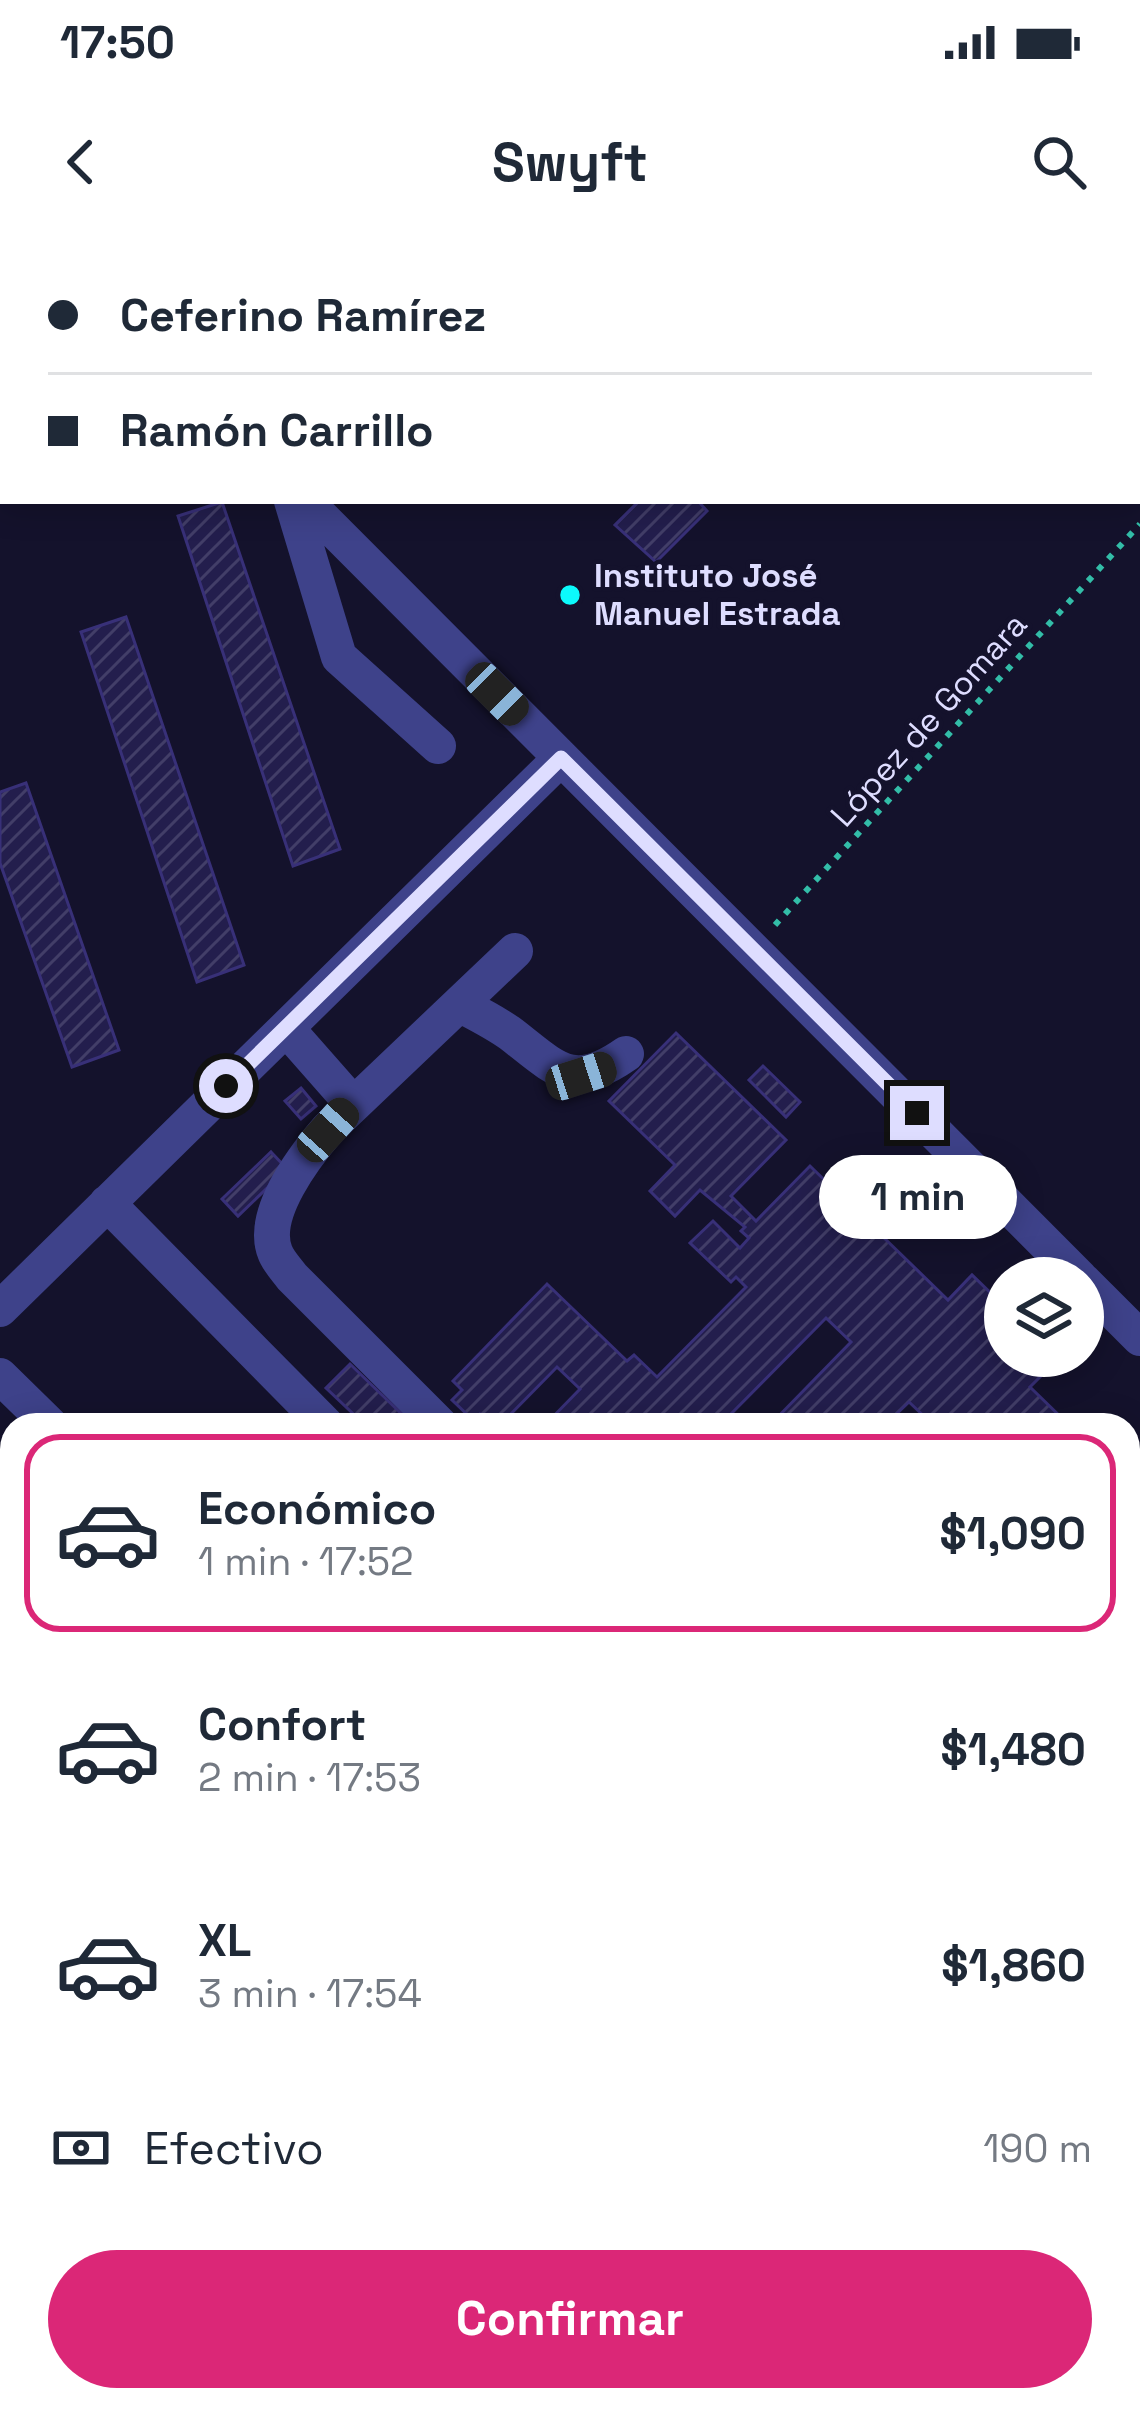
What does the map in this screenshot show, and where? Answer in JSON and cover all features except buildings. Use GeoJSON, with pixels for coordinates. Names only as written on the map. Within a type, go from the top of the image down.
{"type":"FeatureCollection","features":[{"type":"Feature","properties":{"kind":"street"},"geometry":{"type":"LineString","coordinates":[[293,504],[339,657],[438,746]]}},
{"type":"Feature","properties":{"kind":"street"},"geometry":{"type":"LineString","coordinates":[[308,504],[1060,1257]]}},
{"type":"Feature","properties":{"kind":"street"},"geometry":{"type":"LineString","coordinates":[[0,1310],[561,758]]}},
{"type":"Feature","properties":{"kind":"street"},"geometry":{"type":"LineString","coordinates":[[428,1413],[292,1277],[275,1252],[272,1233],[287,1188],[305,1157],[352,1103],[515,951]]}},
{"type":"Feature","properties":{"kind":"street"},"geometry":{"type":"LineString","coordinates":[[461,1005],[503,1028],[560,1073],[581,1076],[608,1067],[626,1054]]}},
{"type":"Feature","properties":{"kind":"street"},"geometry":{"type":"LineString","coordinates":[[286,1028],[352,1103]]}},
{"type":"Feature","properties":{"kind":"street"},"geometry":{"type":"LineString","coordinates":[[107,1203],[314,1413]]}},
{"type":"Feature","properties":{"kind":"street"},"geometry":{"type":"LineString","coordinates":[[1104,1301],[1140,1338]]}},
{"type":"Feature","properties":{"kind":"street"},"geometry":{"type":"LineString","coordinates":[[0,1376],[38,1413]]}},
{"type":"Feature","properties":{"kind":"path","name":"López de Gomara"},"geometry":{"type":"LineString","coordinates":[[753,949],[1140,524]]}},
{"type":"Feature","properties":{"kind":"place","name":"Instituto José Manuel Estrada"},"geometry":{"type":"Point","coordinates":[570,595]}},
{"type":"Feature","properties":{"kind":"route"},"geometry":{"type":"LineString","coordinates":[[226,1086],[561,758],[917,1113]]}}]}
